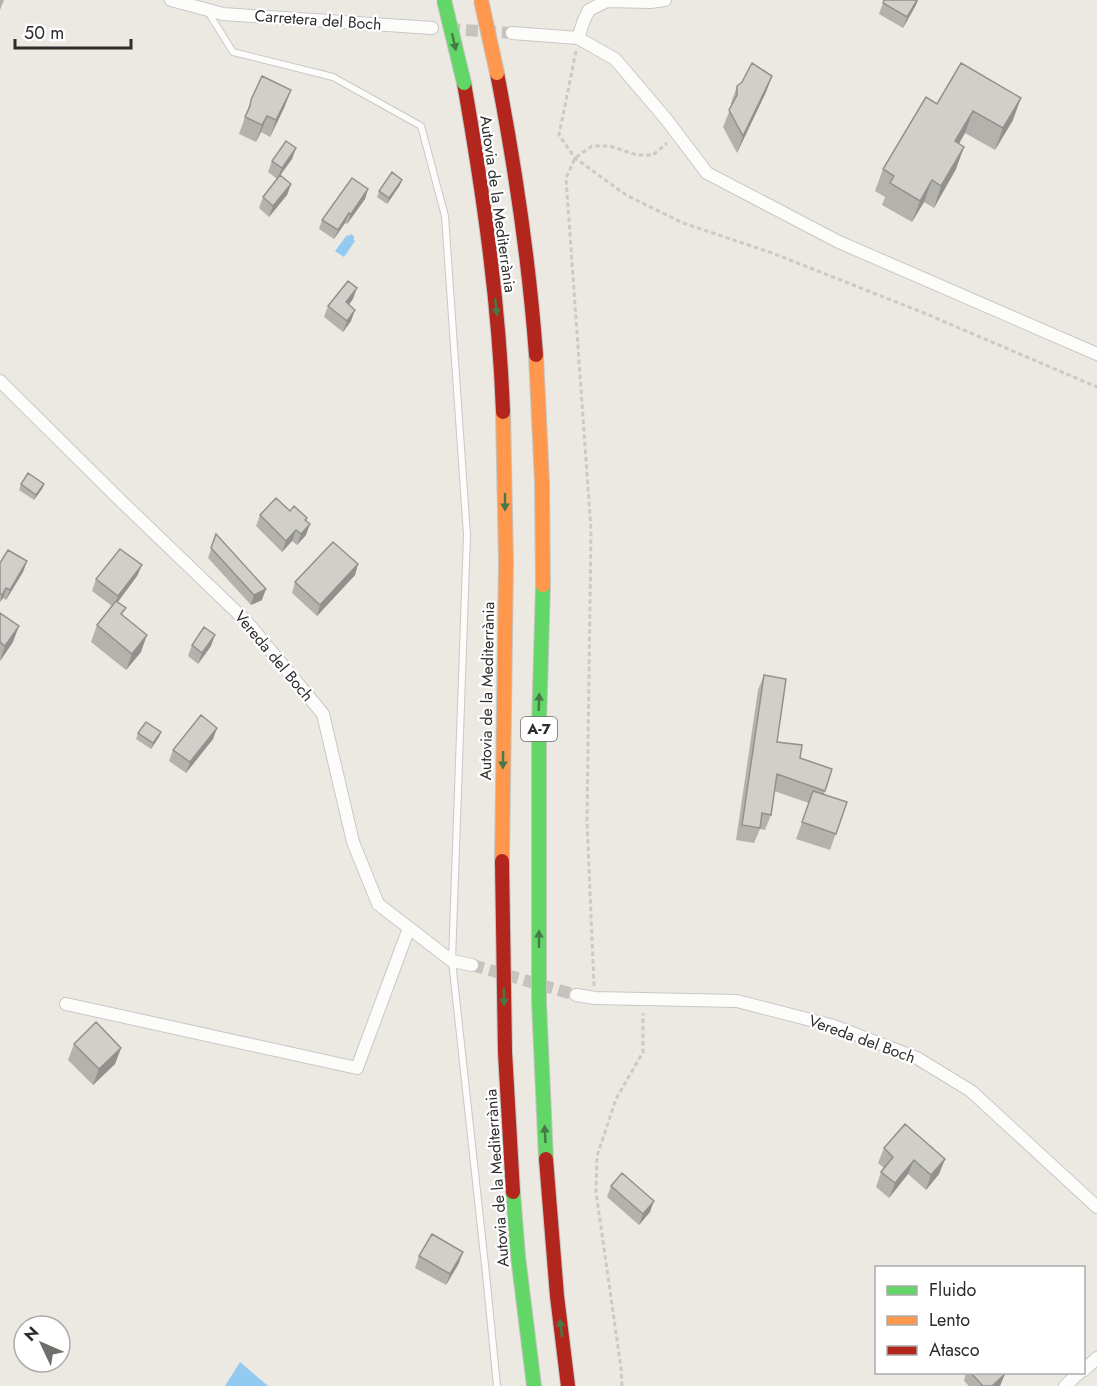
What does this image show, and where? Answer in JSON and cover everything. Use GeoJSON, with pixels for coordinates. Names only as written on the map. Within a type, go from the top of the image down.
{"type":"FeatureCollection","features":[{"type":"Feature","properties":{"kind":"highway","name":"Autovia de la Mediterrània"},"geometry":{"type":"LineString","coordinates":[[444,0],[464,83],[478,159],[487,221],[503,399],[505,477],[502,845],[504,1022],[518,1254],[534,1386]]}},
{"type":"Feature","properties":{"kind":"highway","name":"Autovia de la Mediterrània"},"geometry":{"type":"LineString","coordinates":[[481,0],[511,145],[522,221],[533,315],[539,406],[543,583],[539,725],[539,1002],[546,1161],[557,1296],[568,1386]]}},
{"type":"Feature","properties":{"kind":"street","name":"Carretera del Boch"},"geometry":{"type":"LineString","coordinates":[[171,0],[224,14],[432,28]]}},
{"type":"Feature","properties":{"kind":"street"},"geometry":{"type":"LineString","coordinates":[[578,38],[590,10],[607,1],[665,0]]}},
{"type":"Feature","properties":{"kind":"street"},"geometry":{"type":"LineString","coordinates":[[512,33],[578,38],[615,59],[666,119],[707,173],[839,242],[1097,354]]}},
{"type":"Feature","properties":{"kind":"street","name":"Vereda del Boch"},"geometry":{"type":"LineString","coordinates":[[0,381],[247,622],[323,714],[353,842],[378,904],[452,961],[472,966]]}},
{"type":"Feature","properties":{"kind":"street"},"geometry":{"type":"LineString","coordinates":[[66,1004],[357,1068],[409,928]]}},
{"type":"Feature","properties":{"kind":"street","name":"Vereda del Boch"},"geometry":{"type":"LineString","coordinates":[[576,995],[594,998],[737,1001],[834,1026],[917,1058],[971,1090],[1097,1207]]}},
{"type":"Feature","properties":{"kind":"street"},"geometry":{"type":"LineString","coordinates":[[1085,1368],[1097,1358]]}},
{"type":"Feature","properties":{"kind":"street"},"geometry":{"type":"LineString","coordinates":[[1065,1386],[1079,1374]]}},
{"type":"Feature","properties":{"kind":"lane"},"geometry":{"type":"LineString","coordinates":[[206,9],[233,52],[333,77],[421,126],[445,216],[467,535],[452,961],[497,1386]]}},
{"type":"Feature","properties":{"kind":"path"},"geometry":{"type":"LineString","coordinates":[[578,38],[559,135],[575,158],[626,195],[683,223],[772,253],[913,309],[1097,387]]}},
{"type":"Feature","properties":{"kind":"path"},"geometry":{"type":"LineString","coordinates":[[594,998],[587,821],[591,530],[566,178],[575,158],[591,146],[610,146],[637,155],[653,155],[677,133]]}},
{"type":"Feature","properties":{"kind":"path"},"geometry":{"type":"LineString","coordinates":[[622,1386],[596,1192],[597,1156],[616,1099],[643,1053],[642,999]]}},
{"type":"Feature","properties":{"kind":"water"},"geometry":{"type":"Polygon","coordinates":[[[351,234],[355,241],[344,257],[335,251],[347,235],[351,234]]]}},
{"type":"Feature","properties":{"kind":"water"},"geometry":{"type":"Polygon","coordinates":[[[240,1362],[268,1386],[225,1386],[240,1362]]]}},
{"type":"Feature","properties":{"kind":"building"},"geometry":{"type":"Polygon","coordinates":[[[884,0],[917,0],[907,17],[883,3],[884,0]]]}},
{"type":"Feature","properties":{"kind":"building"},"geometry":{"type":"Polygon","coordinates":[[[752,63],[772,76],[743,136],[729,110],[737,95],[737,86],[742,82],[752,63]]]}},
{"type":"Feature","properties":{"kind":"building"},"geometry":{"type":"Polygon","coordinates":[[[961,63],[1021,98],[1003,128],[973,111],[955,141],[964,147],[941,186],[932,180],[920,201],[890,183],[894,176],[883,169],[926,97],[937,104],[961,63]]]}},
{"type":"Feature","properties":{"kind":"building"},"geometry":{"type":"Polygon","coordinates":[[[262,76],[291,90],[276,120],[267,116],[262,125],[245,117],[262,76]]]}},
{"type":"Feature","properties":{"kind":"building"},"geometry":{"type":"Polygon","coordinates":[[[286,141],[296,148],[282,168],[272,161],[286,141]]]}},
{"type":"Feature","properties":{"kind":"building"},"geometry":{"type":"Polygon","coordinates":[[[392,172],[402,180],[389,198],[379,191],[392,172]]]}},
{"type":"Feature","properties":{"kind":"building"},"geometry":{"type":"Polygon","coordinates":[[[280,175],[291,184],[273,206],[263,197],[280,175]]]}},
{"type":"Feature","properties":{"kind":"building"},"geometry":{"type":"Polygon","coordinates":[[[352,178],[368,189],[338,230],[322,220],[352,178]]]}},
{"type":"Feature","properties":{"kind":"building"},"geometry":{"type":"Polygon","coordinates":[[[348,281],[357,288],[346,302],[355,310],[347,321],[328,306],[348,281]]]}},
{"type":"Feature","properties":{"kind":"building"},"geometry":{"type":"Polygon","coordinates":[[[28,473],[44,484],[36,495],[21,484],[28,473]]]}},
{"type":"Feature","properties":{"kind":"building"},"geometry":{"type":"Polygon","coordinates":[[[276,498],[290,511],[294,506],[310,524],[301,534],[296,530],[286,541],[260,515],[276,498]]]}},
{"type":"Feature","properties":{"kind":"building"},"geometry":{"type":"Polygon","coordinates":[[[216,534],[266,589],[254,595],[211,548],[216,534]]]}},
{"type":"Feature","properties":{"kind":"building"},"geometry":{"type":"Polygon","coordinates":[[[333,542],[358,564],[320,605],[295,582],[333,542]]]}},
{"type":"Feature","properties":{"kind":"building"},"geometry":{"type":"Polygon","coordinates":[[[120,549],[142,565],[118,596],[96,579],[120,549]]]}},
{"type":"Feature","properties":{"kind":"building"},"geometry":{"type":"Polygon","coordinates":[[[8,550],[27,561],[10,590],[6,588],[2,595],[0,594],[0,563],[8,550]]]}},
{"type":"Feature","properties":{"kind":"building"},"geometry":{"type":"Polygon","coordinates":[[[116,601],[126,608],[121,614],[147,635],[132,654],[97,625],[116,601]]]}},
{"type":"Feature","properties":{"kind":"building"},"geometry":{"type":"Polygon","coordinates":[[[0,613],[19,626],[5,646],[0,642],[0,613]]]}},
{"type":"Feature","properties":{"kind":"building"},"geometry":{"type":"Polygon","coordinates":[[[204,627],[215,635],[202,653],[192,645],[204,627]]]}},
{"type":"Feature","properties":{"kind":"building"},"geometry":{"type":"Polygon","coordinates":[[[764,675],[786,679],[777,742],[802,745],[800,758],[832,769],[825,791],[777,774],[771,815],[762,813],[760,828],[742,825],[764,675]]]}},
{"type":"Feature","properties":{"kind":"building"},"geometry":{"type":"Polygon","coordinates":[[[201,715],[217,728],[190,762],[173,750],[201,715]]]}},
{"type":"Feature","properties":{"kind":"building"},"geometry":{"type":"Polygon","coordinates":[[[146,722],[161,732],[153,743],[138,733],[146,722]]]}},
{"type":"Feature","properties":{"kind":"building"},"geometry":{"type":"Polygon","coordinates":[[[813,791],[847,802],[836,834],[802,822],[813,791]]]}},
{"type":"Feature","properties":{"kind":"building"},"geometry":{"type":"Polygon","coordinates":[[[96,1022],[121,1048],[99,1069],[74,1044],[96,1022]]]}},
{"type":"Feature","properties":{"kind":"building"},"geometry":{"type":"Polygon","coordinates":[[[905,1124],[945,1159],[931,1175],[914,1160],[895,1183],[881,1172],[893,1157],[884,1148],[905,1124]]]}},
{"type":"Feature","properties":{"kind":"building"},"geometry":{"type":"Polygon","coordinates":[[[622,1173],[654,1201],[643,1214],[611,1186],[622,1173]]]}},
{"type":"Feature","properties":{"kind":"building"},"geometry":{"type":"Polygon","coordinates":[[[432,1234],[463,1252],[450,1274],[419,1256],[432,1234]]]}},
{"type":"Feature","properties":{"kind":"building"},"geometry":{"type":"Polygon","coordinates":[[[972,1374],[1005,1374],[992,1386],[983,1386],[972,1374]]]}},
{"type":"Feature","properties":{"kind":"tunnel"},"geometry":{"type":"LineString","coordinates":[[448,29],[512,33]]}},
{"type":"Feature","properties":{"kind":"tunnel"},"geometry":{"type":"LineString","coordinates":[[472,965],[576,995]]}},
{"type":"Feature","properties":{"kind":"traffic: fast"},"geometry":{"type":"LineString","coordinates":[[444,0],[464,83]]}},
{"type":"Feature","properties":{"kind":"traffic: fast"},"geometry":{"type":"LineString","coordinates":[[543,585],[539,725],[539,1002],[546,1159]]}},
{"type":"Feature","properties":{"kind":"traffic: fast"},"geometry":{"type":"LineString","coordinates":[[513,1192],[518,1256],[534,1386]]}},
{"type":"Feature","properties":{"kind":"traffic: slow"},"geometry":{"type":"LineString","coordinates":[[481,0],[497,73]]}},
{"type":"Feature","properties":{"kind":"traffic: slow"},"geometry":{"type":"LineString","coordinates":[[536,355],[542,482],[543,585]]}},
{"type":"Feature","properties":{"kind":"traffic: slow"},"geometry":{"type":"LineString","coordinates":[[502,861],[506,562],[503,412]]}},
{"type":"Feature","properties":{"kind":"traffic: jam"},"geometry":{"type":"LineString","coordinates":[[497,73],[521,213],[536,355]]}},
{"type":"Feature","properties":{"kind":"traffic: jam"},"geometry":{"type":"LineString","coordinates":[[464,83],[489,247],[498,329],[503,412]]}},
{"type":"Feature","properties":{"kind":"traffic: jam"},"geometry":{"type":"LineString","coordinates":[[502,861],[505,1052],[513,1192]]}},
{"type":"Feature","properties":{"kind":"traffic: jam"},"geometry":{"type":"LineString","coordinates":[[546,1159],[557,1296],[568,1386]]}}]}
